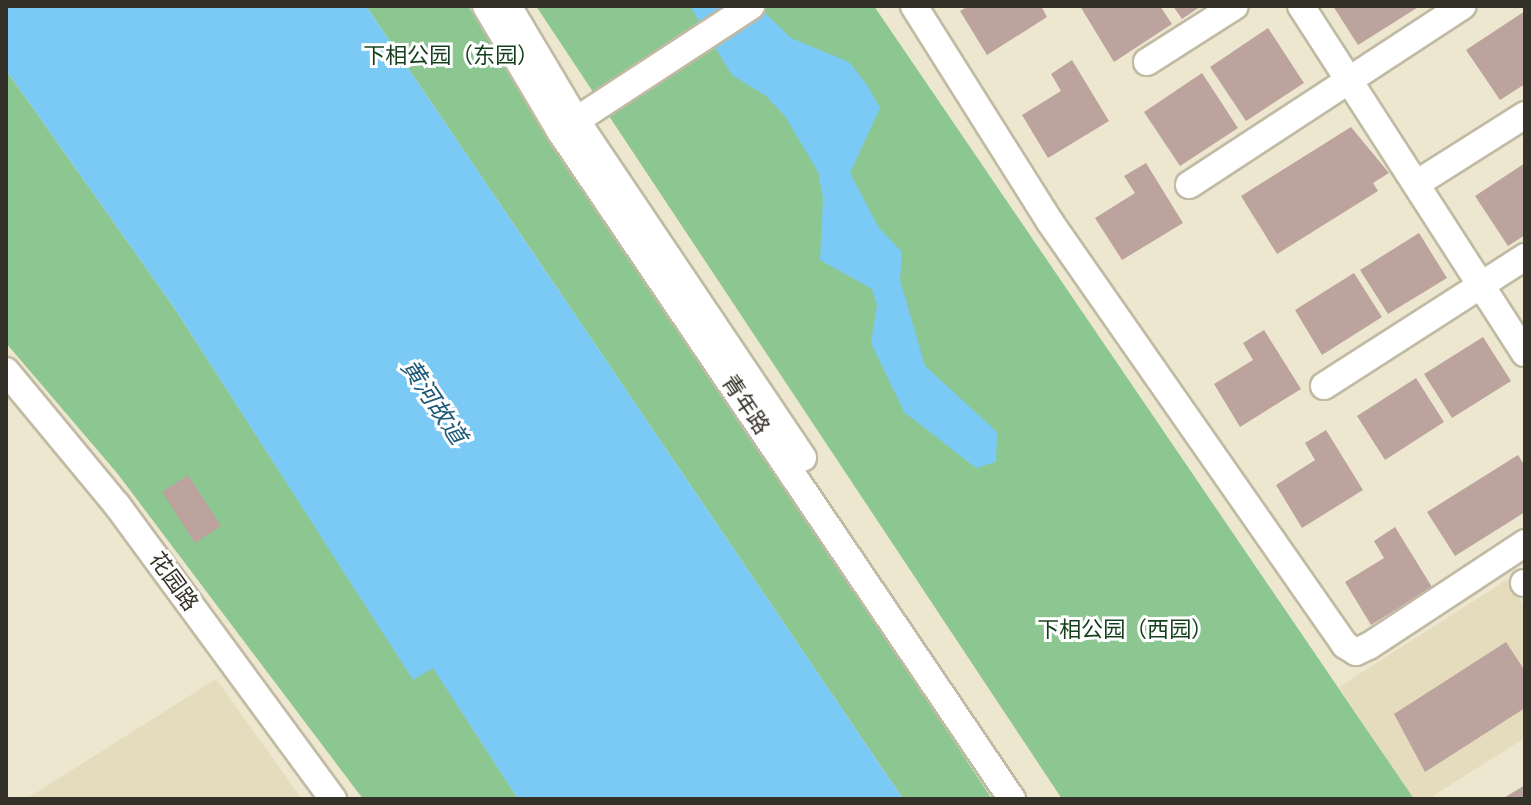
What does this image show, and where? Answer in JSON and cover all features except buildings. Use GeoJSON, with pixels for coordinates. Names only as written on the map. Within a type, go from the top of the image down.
{"type":"FeatureCollection","features":[{"type":"Feature","properties":{"kind":"street","name":"青年路"},"geometry":{"type":"LineString","coordinates":[[486,6],[1033,799]]}},
{"type":"Feature","properties":{"kind":"street","name":"青年路"},"geometry":{"type":"LineString","coordinates":[[508,6],[568,126],[1012,799]]}},
{"type":"Feature","properties":{"kind":"street"},"geometry":{"type":"LineString","coordinates":[[568,126],[751,6]]}},
{"type":"Feature","properties":{"kind":"street"},"geometry":{"type":"LineString","coordinates":[[914,6],[1050,222],[1345,645],[1356,652],[1369,646],[1525,543]]}},
{"type":"Feature","properties":{"kind":"street"},"geometry":{"type":"LineString","coordinates":[[1147,62],[1235,6]]}},
{"type":"Feature","properties":{"kind":"street"},"geometry":{"type":"LineString","coordinates":[[1301,6],[1525,353]]}},
{"type":"Feature","properties":{"kind":"street"},"geometry":{"type":"LineString","coordinates":[[1189,185],[1463,6]]}},
{"type":"Feature","properties":{"kind":"street"},"geometry":{"type":"LineString","coordinates":[[1416,184],[1525,115]]}},
{"type":"Feature","properties":{"kind":"street"},"geometry":{"type":"LineString","coordinates":[[1324,386],[1525,257]]}},
{"type":"Feature","properties":{"kind":"street","name":"花园路"},"geometry":{"type":"LineString","coordinates":[[6,371],[117,505],[333,799]]}},
{"type":"Feature","properties":{"kind":"shaded area"},"geometry":{"type":"Polygon","coordinates":[[[1508,579],[1525,607],[1525,738],[1428,799],[1413,799],[1339,687],[1508,579]]]}},
{"type":"Feature","properties":{"kind":"shaded area"},"geometry":{"type":"Polygon","coordinates":[[[216,679],[302,799],[26,799],[216,679]]]}},
{"type":"Feature","properties":{"kind":"green space","name":"下相公园（东园）"},"geometry":{"type":"Polygon","coordinates":[[[366,6],[468,6],[992,799],[903,799],[366,6]]]}},
{"type":"Feature","properties":{"kind":"green space","name":"下相公园（西园）"},"geometry":{"type":"Polygon","coordinates":[[[536,6],[874,6],[1414,799],[1062,799],[536,6]]]}},
{"type":"Feature","properties":{"kind":"green space"},"geometry":{"type":"Polygon","coordinates":[[[6,70],[175,309],[413,679],[433,667],[518,799],[363,799],[117,473],[6,343],[6,70]]]}},
{"type":"Feature","properties":{"kind":"water","name":"黄河故道"},"geometry":{"type":"Polygon","coordinates":[[[6,6],[366,6],[903,799],[518,799],[433,668],[413,680],[175,309],[6,70],[6,6]]]}},
{"type":"Feature","properties":{"kind":"water"},"geometry":{"type":"Polygon","coordinates":[[[690,6],[758,6],[791,38],[849,62],[867,85],[880,108],[850,173],[879,228],[902,252],[900,280],[925,366],[997,432],[996,462],[976,468],[904,412],[871,343],[877,305],[872,289],[820,260],[823,198],[818,172],[785,116],[766,96],[732,75],[690,6]]]}}]}
